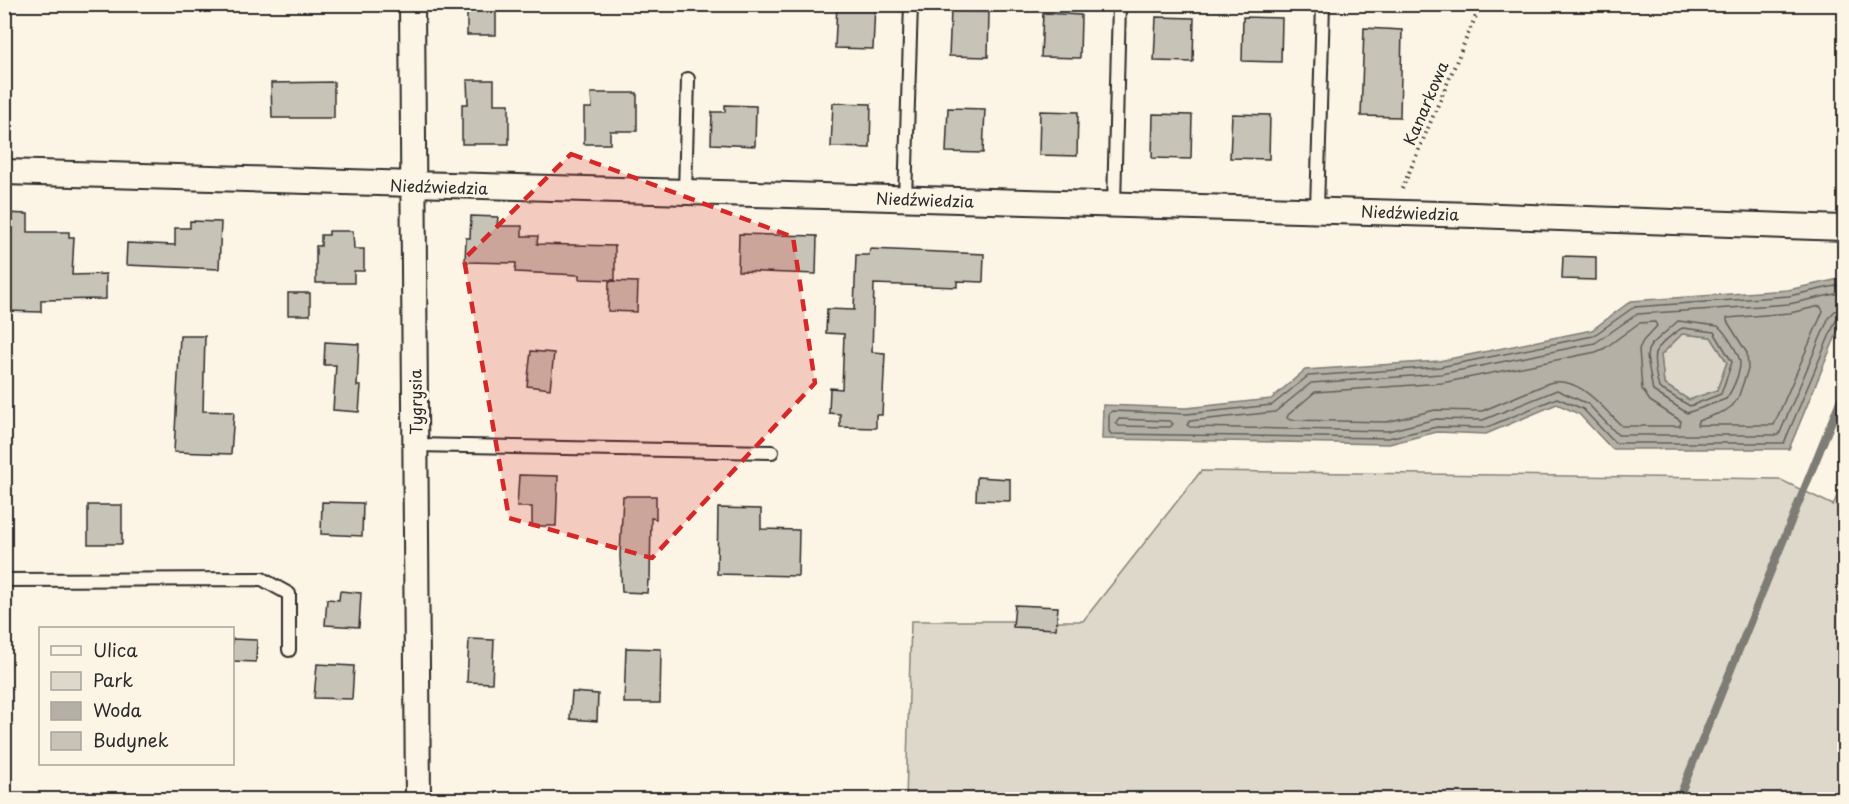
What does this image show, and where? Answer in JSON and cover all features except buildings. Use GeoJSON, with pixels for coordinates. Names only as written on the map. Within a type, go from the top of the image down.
{"type":"FeatureCollection","features":[{"type":"Feature","properties":{"kind":"street","name":"Tygrysia"},"geometry":{"type":"LineString","coordinates":[[412,4],[418,800]]}},
{"type":"Feature","properties":{"kind":"street","name":"Niedźwiedzia"},"geometry":{"type":"LineString","coordinates":[[4,172],[686,193],[1392,211],[1845,228]]}},
{"type":"Feature","properties":{"kind":"lane"},"geometry":{"type":"LineString","coordinates":[[905,199],[911,4]]}},
{"type":"Feature","properties":{"kind":"lane"},"geometry":{"type":"LineString","coordinates":[[1114,204],[1119,4]]}},
{"type":"Feature","properties":{"kind":"lane"},"geometry":{"type":"LineString","coordinates":[[1317,209],[1323,4]]}},
{"type":"Feature","properties":{"kind":"lane"},"geometry":{"type":"LineString","coordinates":[[686,193],[688,79]]}},
{"type":"Feature","properties":{"kind":"lane"},"geometry":{"type":"LineString","coordinates":[[415,445],[772,452]]}},
{"type":"Feature","properties":{"kind":"lane"},"geometry":{"type":"LineString","coordinates":[[4,580],[262,579],[289,594],[289,650]]}},
{"type":"Feature","properties":{"kind":"path","name":"Kanarkowa"},"geometry":{"type":"LineString","coordinates":[[1392,211],[1481,4]]}},
{"type":"Feature","properties":{"kind":"highlighted area"},"geometry":{"type":"Polygon","coordinates":[[[571,154],[793,237],[815,383],[652,558],[509,518],[464,259],[571,154]]]}},
{"type":"Feature","properties":{"kind":"green space"},"geometry":{"type":"Polygon","coordinates":[[[1682,334],[1711,337],[1727,362],[1717,390],[1689,400],[1664,384],[1661,355],[1682,334]]]}},
{"type":"Feature","properties":{"kind":"green space"},"geometry":{"type":"Polygon","coordinates":[[[1201,471],[1779,479],[1833,505],[1844,481],[1844,799],[906,800],[911,621],[1083,621],[1201,471]]]}},
{"type":"Feature","properties":{"kind":"water"},"geometry":{"type":"Polygon","coordinates":[[[1844,278],[1844,316],[1789,449],[1612,449],[1579,414],[1557,404],[1486,434],[1437,432],[1389,444],[1102,439],[1103,405],[1186,408],[1271,399],[1305,370],[1439,361],[1592,330],[1631,301],[1788,290],[1844,278]],[[1682,334],[1661,355],[1664,384],[1689,400],[1717,390],[1727,362],[1711,337],[1682,334]]]}},
{"type":"Feature","properties":{"kind":"waterway"},"geometry":{"type":"LineString","coordinates":[[1678,800],[1844,391]]}}]}
